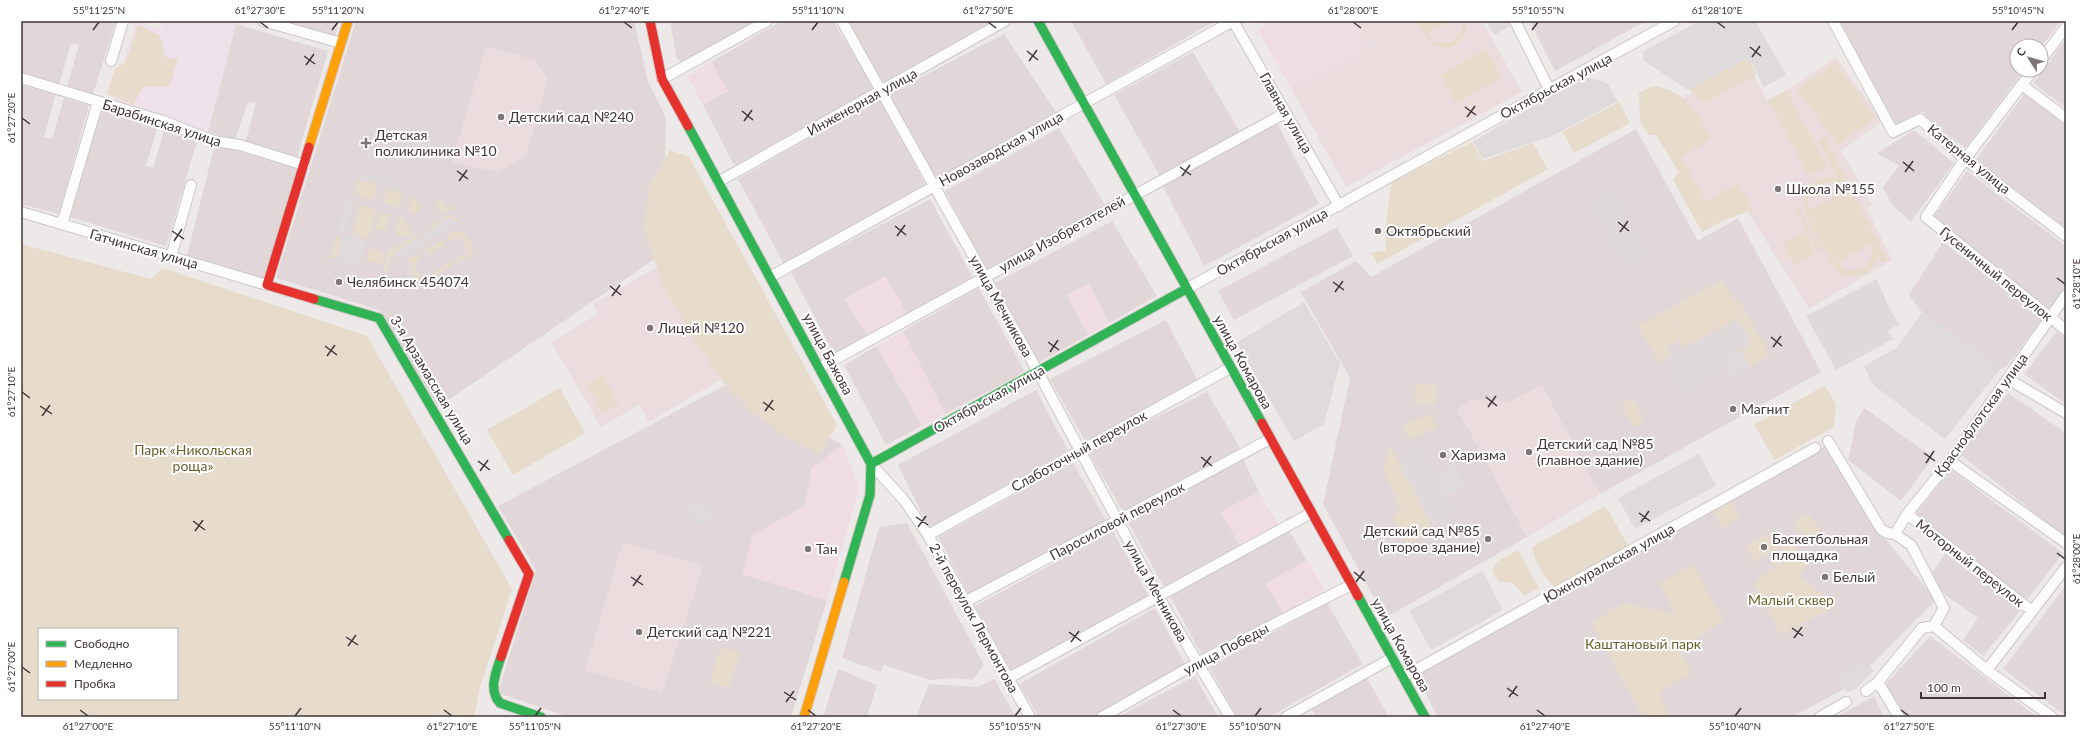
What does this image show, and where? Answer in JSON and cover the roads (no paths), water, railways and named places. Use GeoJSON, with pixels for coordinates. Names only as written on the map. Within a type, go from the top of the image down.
{"type":"FeatureCollection","features":[{"type":"Feature","properties":{"kind":"main road"},"geometry":{"type":"LineString","coordinates":[[267,285],[348,21]]}},
{"type":"Feature","properties":{"kind":"main road","name":"улица Бажова"},"geometry":{"type":"LineString","coordinates":[[650,21],[662,79],[871,464]]}},
{"type":"Feature","properties":{"kind":"main road","name":"улица Комарова"},"geometry":{"type":"LineString","coordinates":[[1038,21],[1425,717]]}},
{"type":"Feature","properties":{"kind":"main road","name":"3-я Арзамасская улица"},"geometry":{"type":"LineString","coordinates":[[267,285],[379,318],[529,574],[495,675],[493,690],[495,698],[500,703],[541,717]]}},
{"type":"Feature","properties":{"kind":"main road","name":"Октябрьская улица"},"geometry":{"type":"LineString","coordinates":[[871,464],[1186,289]]}},
{"type":"Feature","properties":{"kind":"main road"},"geometry":{"type":"LineString","coordinates":[[804,717],[870,495],[871,464]]}},
{"type":"Feature","properties":{"kind":"street"},"geometry":{"type":"LineString","coordinates":[[111,61],[123,21]]}},
{"type":"Feature","properties":{"kind":"street"},"geometry":{"type":"LineString","coordinates":[[263,21],[341,43]]}},
{"type":"Feature","properties":{"kind":"street"},"geometry":{"type":"LineString","coordinates":[[662,79],[767,21]]}},
{"type":"Feature","properties":{"kind":"street","name":"улица Мечникова"},"geometry":{"type":"LineString","coordinates":[[842,21],[1038,372],[1158,596],[1196,663],[1230,717]]}},
{"type":"Feature","properties":{"kind":"street","name":"Инженерная улица"},"geometry":{"type":"LineString","coordinates":[[718,182],[881,92],[1005,21]]}},
{"type":"Feature","properties":{"kind":"street","name":"Новозаводская улица"},"geometry":{"type":"LineString","coordinates":[[770,277],[1232,21]]}},
{"type":"Feature","properties":{"kind":"street","name":"Главная улица"},"geometry":{"type":"LineString","coordinates":[[1232,21],[1339,206]]}},
{"type":"Feature","properties":{"kind":"street"},"geometry":{"type":"LineString","coordinates":[[1515,21],[1549,89]]}},
{"type":"Feature","properties":{"kind":"street","name":"Октябрьская улица"},"geometry":{"type":"LineString","coordinates":[[1186,289],[1674,21]]}},
{"type":"Feature","properties":{"kind":"street","name":"Катерная улица"},"geometry":{"type":"LineString","coordinates":[[1833,21],[1893,132],[1920,119],[1965,159],[2066,236]]}},
{"type":"Feature","properties":{"kind":"street"},"geometry":{"type":"LineString","coordinates":[[2049,49],[2066,27]]}},
{"type":"Feature","properties":{"kind":"street","name":"Барабинская улица"},"geometry":{"type":"LineString","coordinates":[[21,78],[163,121],[214,141],[240,146],[304,165]]}},
{"type":"Feature","properties":{"kind":"street"},"geometry":{"type":"LineString","coordinates":[[1965,159],[2027,78]]}},
{"type":"Feature","properties":{"kind":"street"},"geometry":{"type":"LineString","coordinates":[[2022,85],[2066,118]]}},
{"type":"Feature","properties":{"kind":"street"},"geometry":{"type":"LineString","coordinates":[[62,224],[98,102]]}},
{"type":"Feature","properties":{"kind":"street","name":"улица Изобретателей"},"geometry":{"type":"LineString","coordinates":[[819,368],[1134,194],[1285,113]]}},
{"type":"Feature","properties":{"kind":"street","name":"Гусеничный переулок"},"geometry":{"type":"LineString","coordinates":[[1965,159],[1926,218],[2049,318],[2066,330]]}},
{"type":"Feature","properties":{"kind":"street"},"geometry":{"type":"LineString","coordinates":[[171,257],[191,185]]}},
{"type":"Feature","properties":{"kind":"street","name":"Гатчинская улица"},"geometry":{"type":"LineString","coordinates":[[21,212],[267,285]]}},
{"type":"Feature","properties":{"kind":"street","name":"Краснофлотская улица"},"geometry":{"type":"LineString","coordinates":[[1895,534],[1907,514],[1950,461],[2066,295]]}},
{"type":"Feature","properties":{"kind":"street","name":"Слаботочный переулок"},"geometry":{"type":"LineString","coordinates":[[928,535],[1230,368]]}},
{"type":"Feature","properties":{"kind":"street"},"geometry":{"type":"LineString","coordinates":[[2008,379],[2066,413]]}},
{"type":"Feature","properties":{"kind":"street","name":"Паросиловой переулок"},"geometry":{"type":"LineString","coordinates":[[964,602],[1270,439]]}},
{"type":"Feature","properties":{"kind":"street"},"geometry":{"type":"LineString","coordinates":[[1828,441],[1881,529],[1887,533],[1895,534],[1911,545],[1944,608],[1934,626]]}},
{"type":"Feature","properties":{"kind":"street","name":"Южноуральская улица"},"geometry":{"type":"LineString","coordinates":[[1402,677],[1815,448]]}},
{"type":"Feature","properties":{"kind":"street"},"geometry":{"type":"LineString","coordinates":[[1950,461],[2066,543]]}},
{"type":"Feature","properties":{"kind":"street","name":"2-й переулок Лермонтова"},"geometry":{"type":"LineString","coordinates":[[871,464],[904,500],[928,535],[1007,679],[1030,717]]}},
{"type":"Feature","properties":{"kind":"street"},"geometry":{"type":"LineString","coordinates":[[1007,679],[1311,513]]}},
{"type":"Feature","properties":{"kind":"street","name":"Моторный переулок"},"geometry":{"type":"LineString","coordinates":[[1907,514],[2032,611]]}},
{"type":"Feature","properties":{"kind":"street"},"geometry":{"type":"LineString","coordinates":[[1987,670],[2066,567]]}},
{"type":"Feature","properties":{"kind":"street","name":"улица Победы"},"geometry":{"type":"LineString","coordinates":[[1102,717],[1196,663],[1351,585]]}},
{"type":"Feature","properties":{"kind":"street"},"geometry":{"type":"LineString","coordinates":[[1866,691],[1878,682],[1922,628],[1934,626],[1987,670],[2052,717]]}},
{"type":"Feature","properties":{"kind":"street"},"geometry":{"type":"LineString","coordinates":[[1286,717],[1392,658]]}},
{"type":"Feature","properties":{"kind":"street"},"geometry":{"type":"LineString","coordinates":[[1878,682],[1899,717]]}},
{"type":"Feature","properties":{"kind":"street"},"geometry":{"type":"LineString","coordinates":[[1820,717],[1846,702]]}},
{"type":"Feature","properties":{"kind":"place","name":"Детский сад №240"},"geometry":{"type":"Point","coordinates":[501,117]}},
{"type":"Feature","properties":{"kind":"place","name":"Детская поликлиника №10"},"geometry":{"type":"Point","coordinates":[366,143]}},
{"type":"Feature","properties":{"kind":"place","name":"Школа №155"},"geometry":{"type":"Point","coordinates":[1778,189]}},
{"type":"Feature","properties":{"kind":"place","name":"Октябрьский"},"geometry":{"type":"Point","coordinates":[1378,231]}},
{"type":"Feature","properties":{"kind":"place","name":"Челябинск 454074"},"geometry":{"type":"Point","coordinates":[339,282]}},
{"type":"Feature","properties":{"kind":"place","name":"Лицей №120"},"geometry":{"type":"Point","coordinates":[650,328]}},
{"type":"Feature","properties":{"kind":"place","name":"Магнит"},"geometry":{"type":"Point","coordinates":[1733,409]}},
{"type":"Feature","properties":{"kind":"place","name":"Детский сад №85 (главное здание)"},"geometry":{"type":"Point","coordinates":[1529,452]}},
{"type":"Feature","properties":{"kind":"place","name":"Харизма"},"geometry":{"type":"Point","coordinates":[1443,455]}},
{"type":"Feature","properties":{"kind":"place","name":"Детский сад №85 (второе здание)"},"geometry":{"type":"Point","coordinates":[1488,539]}},
{"type":"Feature","properties":{"kind":"place","name":"Баскетбольная площадка"},"geometry":{"type":"Point","coordinates":[1764,547]}},
{"type":"Feature","properties":{"kind":"place","name":"Тан"},"geometry":{"type":"Point","coordinates":[808,549]}},
{"type":"Feature","properties":{"kind":"place","name":"Белый"},"geometry":{"type":"Point","coordinates":[1825,577]}},
{"type":"Feature","properties":{"kind":"place","name":"Детский сад №221"},"geometry":{"type":"Point","coordinates":[639,632]}},
{"type":"Feature","properties":{"kind":"park label","name":"Парк «Никольская роща»"},"geometry":{"type":"Point","coordinates":[193,458]}},
{"type":"Feature","properties":{"kind":"park label","name":"Малый сквер"},"geometry":{"type":"Point","coordinates":[1791,600]}},
{"type":"Feature","properties":{"kind":"park label","name":"Каштановый парк"},"geometry":{"type":"Point","coordinates":[1643,644]}}]}
